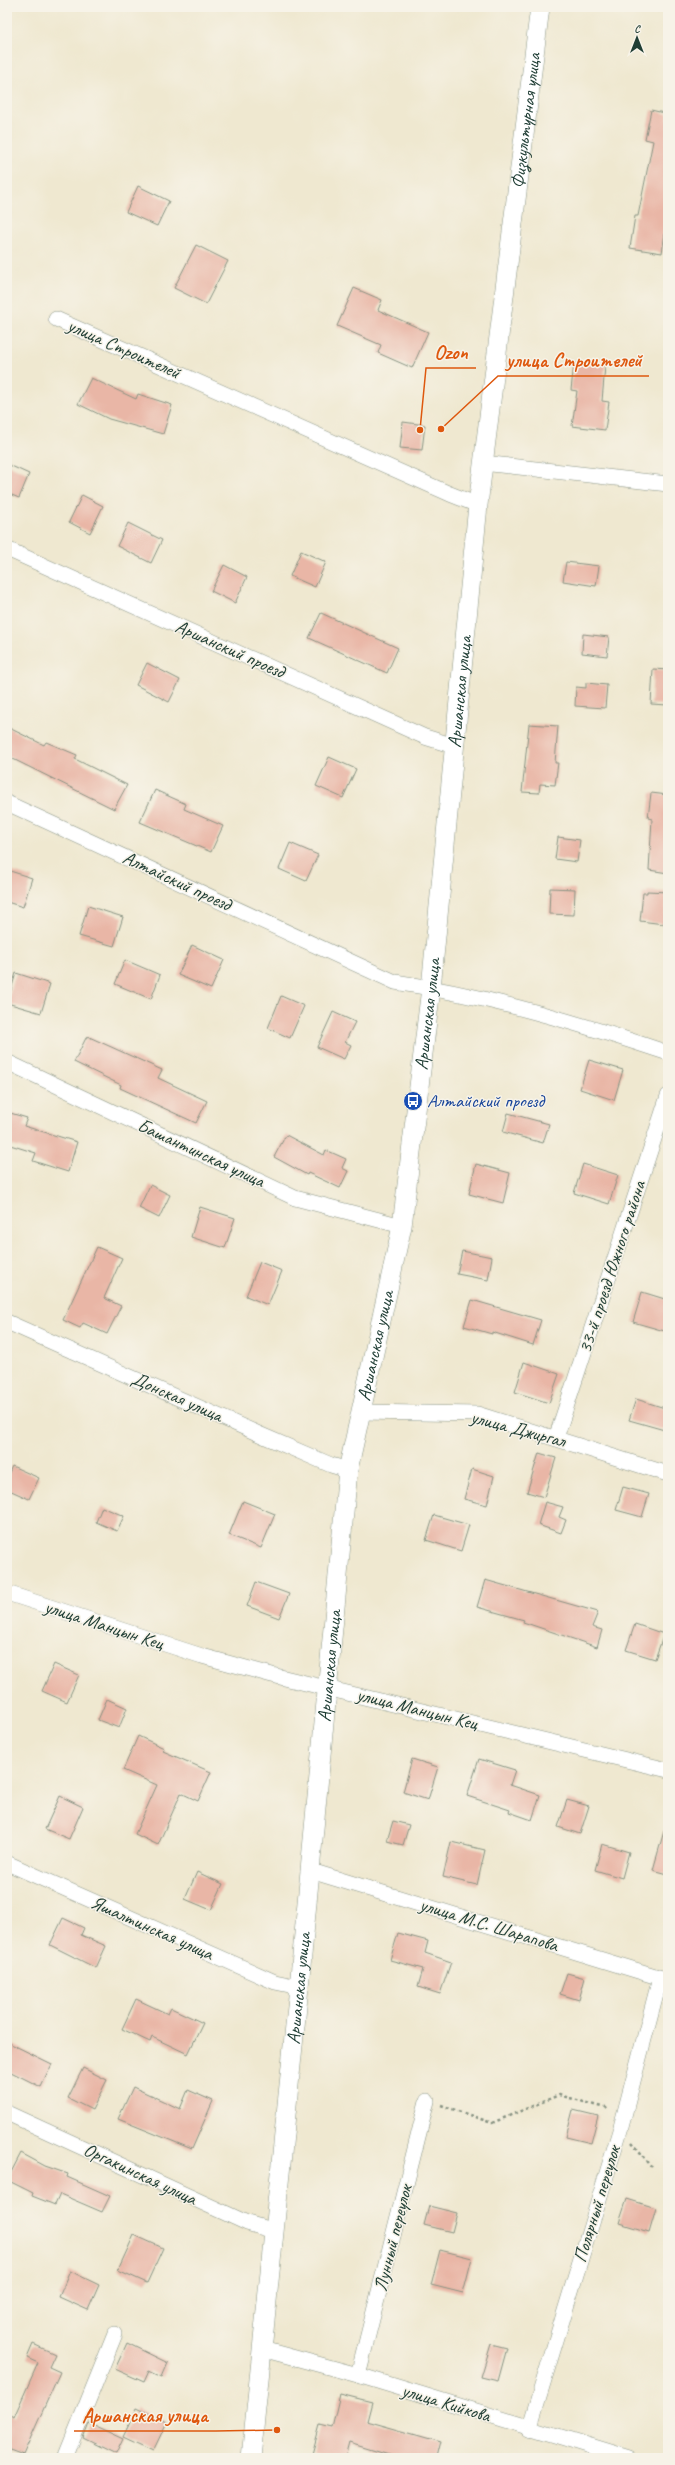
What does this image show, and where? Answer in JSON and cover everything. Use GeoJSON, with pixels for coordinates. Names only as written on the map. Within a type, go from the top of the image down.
{"type":"FeatureCollection","features":[{"type":"Feature","properties":{"kind":"street","name":"Физкультурная улица"},"geometry":{"type":"LineString","coordinates":[[512,234],[540,7]]}},
{"type":"Feature","properties":{"kind":"street","name":"Аршанская улица"},"geometry":{"type":"LineString","coordinates":[[251,2458],[300,1987],[326,1687],[348,1470],[363,1412],[402,1226],[431,988],[482,463],[512,234]]}},
{"type":"Feature","properties":{"kind":"street","name":"улица Строителей"},"geometry":{"type":"LineString","coordinates":[[56,319],[450,494],[478,505]]}},
{"type":"Feature","properties":{"kind":"street"},"geometry":{"type":"LineString","coordinates":[[482,463],[668,484]]}},
{"type":"Feature","properties":{"kind":"street","name":"Аршанский проезд"},"geometry":{"type":"LineString","coordinates":[[7,549],[425,738],[454,746]]}},
{"type":"Feature","properties":{"kind":"street","name":"Алтайский проезд"},"geometry":{"type":"LineString","coordinates":[[7,803],[394,982],[431,988],[571,1021],[668,1053]]}},
{"type":"Feature","properties":{"kind":"street","name":"Башантинская улица"},"geometry":{"type":"LineString","coordinates":[[7,1062],[295,1198],[402,1226]]}},
{"type":"Feature","properties":{"kind":"street","name":"33-й проезд Южного района"},"geometry":{"type":"LineString","coordinates":[[556,1438],[668,1096]]}},
{"type":"Feature","properties":{"kind":"street","name":"Донская улица"},"geometry":{"type":"LineString","coordinates":[[7,1322],[266,1437],[348,1470]]}},
{"type":"Feature","properties":{"kind":"street","name":"улица Джиргал"},"geometry":{"type":"LineString","coordinates":[[363,1412],[477,1414],[668,1474]]}},
{"type":"Feature","properties":{"kind":"street","name":"улица Манцын Кец"},"geometry":{"type":"LineString","coordinates":[[7,1593],[202,1656],[668,1770]]}},
{"type":"Feature","properties":{"kind":"street","name":"Яшалтинская улица"},"geometry":{"type":"LineString","coordinates":[[7,1864],[275,1982],[300,1987]]}},
{"type":"Feature","properties":{"kind":"street","name":"улица М.С. Шарапова"},"geometry":{"type":"LineString","coordinates":[[311,1871],[664,1979]]}},
{"type":"Feature","properties":{"kind":"street","name":"Полярный переулок"},"geometry":{"type":"LineString","coordinates":[[528,2429],[621,2127],[664,1979]]}},
{"type":"Feature","properties":{"kind":"street","name":"Лунный переулок"},"geometry":{"type":"LineString","coordinates":[[358,2375],[427,2100]]}},
{"type":"Feature","properties":{"kind":"street","name":"Оргакинская улица"},"geometry":{"type":"LineString","coordinates":[[7,2113],[247,2223],[274,2231]]}},
{"type":"Feature","properties":{"kind":"street"},"geometry":{"type":"LineString","coordinates":[[65,2458],[115,2334]]}},
{"type":"Feature","properties":{"kind":"street","name":"улица Кийкова"},"geometry":{"type":"LineString","coordinates":[[262,2349],[358,2375],[528,2429],[630,2458]]}},
{"type":"Feature","properties":{"kind":"path"},"geometry":{"type":"LineString","coordinates":[[427,2100],[492,2123],[559,2095],[606,2108],[652,2167]]}},
{"type":"Feature","properties":{"kind":"building"},"geometry":{"type":"Polygon","coordinates":[[[651,110],[668,114],[668,213],[662,253],[630,248],[635,216],[638,216],[653,141],[645,139],[651,110]]]}},
{"type":"Feature","properties":{"kind":"building"},"geometry":{"type":"Polygon","coordinates":[[[138,186],[169,201],[157,226],[126,212],[138,186]]]}},
{"type":"Feature","properties":{"kind":"building"},"geometry":{"type":"Polygon","coordinates":[[[196,245],[228,261],[206,304],[174,288],[196,245]]]}},
{"type":"Feature","properties":{"kind":"building"},"geometry":{"type":"Polygon","coordinates":[[[354,288],[382,300],[378,310],[428,332],[412,368],[378,353],[381,345],[337,326],[354,288]]]}},
{"type":"Feature","properties":{"kind":"building"},"geometry":{"type":"Polygon","coordinates":[[[574,363],[605,366],[602,401],[609,402],[605,430],[572,426],[577,391],[571,390],[574,363]]]}},
{"type":"Feature","properties":{"kind":"building"},"geometry":{"type":"Polygon","coordinates":[[[91,378],[136,399],[138,394],[172,405],[163,434],[109,419],[78,404],[91,378]]]}},
{"type":"Feature","properties":{"kind":"building"},"geometry":{"type":"Polygon","coordinates":[[[403,422],[425,425],[422,450],[400,448],[403,422]]]}},
{"type":"Feature","properties":{"kind":"building"},"geometry":{"type":"Polygon","coordinates":[[[7,464],[29,474],[19,498],[7,493],[7,464]]]}},
{"type":"Feature","properties":{"kind":"building"},"geometry":{"type":"Polygon","coordinates":[[[82,495],[103,506],[90,533],[69,522],[82,495]]]}},
{"type":"Feature","properties":{"kind":"building"},"geometry":{"type":"Polygon","coordinates":[[[128,523],[162,540],[151,563],[117,546],[128,523]]]}},
{"type":"Feature","properties":{"kind":"building"},"geometry":{"type":"Polygon","coordinates":[[[301,551],[326,562],[315,587],[290,576],[301,551]]]}},
{"type":"Feature","properties":{"kind":"building"},"geometry":{"type":"Polygon","coordinates":[[[566,562],[599,566],[596,586],[563,581],[566,562]]]}},
{"type":"Feature","properties":{"kind":"building"},"geometry":{"type":"Polygon","coordinates":[[[224,565],[247,577],[235,603],[211,591],[224,565]]]}},
{"type":"Feature","properties":{"kind":"building"},"geometry":{"type":"Polygon","coordinates":[[[321,613],[398,648],[387,673],[309,638],[321,613]]]}},
{"type":"Feature","properties":{"kind":"building"},"geometry":{"type":"Polygon","coordinates":[[[583,634],[609,637],[607,656],[582,653],[583,634]]]}},
{"type":"Feature","properties":{"kind":"building"},"geometry":{"type":"Polygon","coordinates":[[[147,663],[180,680],[169,702],[136,685],[147,663]]]}},
{"type":"Feature","properties":{"kind":"building"},"geometry":{"type":"Polygon","coordinates":[[[653,669],[668,670],[668,705],[651,704],[653,669]]]}},
{"type":"Feature","properties":{"kind":"building"},"geometry":{"type":"Polygon","coordinates":[[[586,683],[607,685],[605,708],[575,706],[576,687],[586,688],[586,683]]]}},
{"type":"Feature","properties":{"kind":"building"},"geometry":{"type":"Polygon","coordinates":[[[529,724],[558,726],[555,763],[558,763],[555,785],[540,784],[539,793],[522,792],[529,724]]]}},
{"type":"Feature","properties":{"kind":"building"},"geometry":{"type":"Polygon","coordinates":[[[7,727],[44,745],[46,742],[77,755],[75,759],[127,785],[114,809],[7,756],[7,727]]]}},
{"type":"Feature","properties":{"kind":"building"},"geometry":{"type":"Polygon","coordinates":[[[329,757],[356,769],[343,798],[316,786],[329,757]]]}},
{"type":"Feature","properties":{"kind":"building"},"geometry":{"type":"Polygon","coordinates":[[[155,790],[186,804],[184,809],[223,826],[211,852],[140,822],[155,790]]]}},
{"type":"Feature","properties":{"kind":"building"},"geometry":{"type":"Polygon","coordinates":[[[651,793],[668,795],[668,873],[649,870],[652,819],[648,818],[651,793]]]}},
{"type":"Feature","properties":{"kind":"building"},"geometry":{"type":"Polygon","coordinates":[[[558,837],[580,840],[577,862],[555,859],[558,837]]]}},
{"type":"Feature","properties":{"kind":"building"},"geometry":{"type":"Polygon","coordinates":[[[290,843],[318,855],[306,881],[279,869],[290,843]]]}},
{"type":"Feature","properties":{"kind":"building"},"geometry":{"type":"Polygon","coordinates":[[[7,870],[32,878],[23,907],[7,902],[7,870]]]}},
{"type":"Feature","properties":{"kind":"building"},"geometry":{"type":"Polygon","coordinates":[[[550,888],[575,889],[574,915],[549,914],[550,888]]]}},
{"type":"Feature","properties":{"kind":"building"},"geometry":{"type":"Polygon","coordinates":[[[647,891],[668,892],[664,924],[640,921],[643,893],[647,893],[647,891]]]}},
{"type":"Feature","properties":{"kind":"building"},"geometry":{"type":"Polygon","coordinates":[[[88,906],[123,917],[114,946],[79,936],[88,906]]]}},
{"type":"Feature","properties":{"kind":"building"},"geometry":{"type":"Polygon","coordinates":[[[192,945],[224,960],[211,989],[178,975],[192,945]]]}},
{"type":"Feature","properties":{"kind":"building"},"geometry":{"type":"Polygon","coordinates":[[[125,960],[160,975],[151,999],[115,984],[125,960]]]}},
{"type":"Feature","properties":{"kind":"building"},"geometry":{"type":"Polygon","coordinates":[[[16,973],[50,984],[41,1013],[7,1003],[16,973]]]}},
{"type":"Feature","properties":{"kind":"building"},"geometry":{"type":"Polygon","coordinates":[[[281,996],[304,1006],[290,1038],[268,1028],[281,996]]]}},
{"type":"Feature","properties":{"kind":"building"},"geometry":{"type":"Polygon","coordinates":[[[333,1012],[355,1022],[345,1042],[351,1045],[344,1059],[317,1047],[333,1012]]]}},
{"type":"Feature","properties":{"kind":"building"},"geometry":{"type":"Polygon","coordinates":[[[87,1036],[162,1070],[158,1078],[207,1101],[196,1123],[120,1088],[121,1085],[74,1062],[87,1036]]]}},
{"type":"Feature","properties":{"kind":"building"},"geometry":{"type":"Polygon","coordinates":[[[589,1060],[623,1070],[614,1100],[580,1089],[589,1060]]]}},
{"type":"Feature","properties":{"kind":"building"},"geometry":{"type":"Polygon","coordinates":[[[7,1112],[27,1118],[24,1126],[77,1142],[68,1172],[33,1161],[36,1153],[7,1144],[7,1112]]]}},
{"type":"Feature","properties":{"kind":"building"},"geometry":{"type":"Polygon","coordinates":[[[508,1113],[549,1124],[543,1143],[503,1132],[508,1113]]]}},
{"type":"Feature","properties":{"kind":"building"},"geometry":{"type":"Polygon","coordinates":[[[286,1135],[324,1155],[326,1150],[346,1159],[342,1168],[348,1171],[340,1188],[308,1173],[307,1175],[274,1157],[286,1135]]]}},
{"type":"Feature","properties":{"kind":"building"},"geometry":{"type":"Polygon","coordinates":[[[476,1164],[510,1173],[503,1203],[469,1194],[476,1164]]]}},
{"type":"Feature","properties":{"kind":"building"},"geometry":{"type":"Polygon","coordinates":[[[583,1164],[618,1175],[609,1204],[574,1193],[583,1164]]]}},
{"type":"Feature","properties":{"kind":"building"},"geometry":{"type":"Polygon","coordinates":[[[150,1185],[170,1195],[159,1218],[139,1208],[150,1185]]]}},
{"type":"Feature","properties":{"kind":"building"},"geometry":{"type":"Polygon","coordinates":[[[200,1207],[235,1218],[225,1248],[191,1237],[200,1207]]]}},
{"type":"Feature","properties":{"kind":"building"},"geometry":{"type":"Polygon","coordinates":[[[97,1247],[122,1258],[104,1298],[121,1306],[107,1334],[83,1323],[80,1328],[63,1320],[97,1247]]]}},
{"type":"Feature","properties":{"kind":"building"},"geometry":{"type":"Polygon","coordinates":[[[462,1251],[492,1257],[488,1280],[457,1274],[462,1251]]]}},
{"type":"Feature","properties":{"kind":"building"},"geometry":{"type":"Polygon","coordinates":[[[260,1262],[282,1271],[268,1305],[246,1296],[260,1262]]]}},
{"type":"Feature","properties":{"kind":"building"},"geometry":{"type":"Polygon","coordinates":[[[642,1292],[668,1300],[668,1332],[633,1322],[642,1292]]]}},
{"type":"Feature","properties":{"kind":"building"},"geometry":{"type":"Polygon","coordinates":[[[472,1300],[541,1320],[533,1345],[492,1332],[492,1334],[464,1326],[472,1300]]]}},
{"type":"Feature","properties":{"kind":"building"},"geometry":{"type":"Polygon","coordinates":[[[524,1362],[559,1374],[549,1403],[515,1392],[524,1362]]]}},
{"type":"Feature","properties":{"kind":"building"},"geometry":{"type":"Polygon","coordinates":[[[636,1399],[668,1409],[668,1431],[629,1420],[636,1399]]]}},
{"type":"Feature","properties":{"kind":"building"},"geometry":{"type":"Polygon","coordinates":[[[539,1453],[556,1458],[544,1497],[527,1492],[539,1453]]]}},
{"type":"Feature","properties":{"kind":"building"},"geometry":{"type":"Polygon","coordinates":[[[12,1466],[39,1478],[29,1499],[7,1489],[7,1477],[12,1466]]]}},
{"type":"Feature","properties":{"kind":"building"},"geometry":{"type":"Polygon","coordinates":[[[472,1469],[494,1476],[487,1505],[464,1499],[472,1469]]]}},
{"type":"Feature","properties":{"kind":"building"},"geometry":{"type":"Polygon","coordinates":[[[623,1487],[649,1494],[642,1517],[616,1510],[623,1487]]]}},
{"type":"Feature","properties":{"kind":"building"},"geometry":{"type":"Polygon","coordinates":[[[243,1501],[275,1514],[261,1548],[229,1535],[243,1501]]]}},
{"type":"Feature","properties":{"kind":"building"},"geometry":{"type":"Polygon","coordinates":[[[545,1502],[563,1507],[559,1517],[566,1520],[561,1533],[538,1525],[545,1502]]]}},
{"type":"Feature","properties":{"kind":"building"},"geometry":{"type":"Polygon","coordinates":[[[102,1507],[124,1516],[117,1531],[96,1522],[102,1507]]]}},
{"type":"Feature","properties":{"kind":"building"},"geometry":{"type":"Polygon","coordinates":[[[434,1515],[469,1525],[461,1551],[426,1540],[434,1515]]]}},
{"type":"Feature","properties":{"kind":"building"},"geometry":{"type":"Polygon","coordinates":[[[485,1580],[598,1612],[592,1627],[602,1630],[597,1647],[523,1622],[524,1620],[477,1607],[485,1580]]]}},
{"type":"Feature","properties":{"kind":"building"},"geometry":{"type":"Polygon","coordinates":[[[256,1582],[289,1594],[279,1618],[247,1606],[256,1582]]]}},
{"type":"Feature","properties":{"kind":"building"},"geometry":{"type":"Polygon","coordinates":[[[635,1624],[664,1634],[655,1659],[626,1650],[635,1624]]]}},
{"type":"Feature","properties":{"kind":"building"},"geometry":{"type":"Polygon","coordinates":[[[54,1664],[79,1675],[67,1702],[42,1691],[54,1664]]]}},
{"type":"Feature","properties":{"kind":"building"},"geometry":{"type":"Polygon","coordinates":[[[107,1699],[127,1708],[119,1728],[98,1720],[107,1699]]]}},
{"type":"Feature","properties":{"kind":"building"},"geometry":{"type":"Polygon","coordinates":[[[138,1736],[164,1748],[163,1751],[211,1772],[198,1801],[181,1793],[158,1845],[135,1834],[157,1785],[123,1770],[138,1736]]]}},
{"type":"Feature","properties":{"kind":"building"},"geometry":{"type":"Polygon","coordinates":[[[412,1759],[438,1767],[428,1800],[403,1792],[412,1759]]]}},
{"type":"Feature","properties":{"kind":"building"},"geometry":{"type":"Polygon","coordinates":[[[479,1759],[515,1770],[510,1785],[540,1795],[532,1820],[509,1812],[510,1810],[467,1796],[479,1759]]]}},
{"type":"Feature","properties":{"kind":"building"},"geometry":{"type":"Polygon","coordinates":[[[60,1796],[83,1807],[69,1839],[45,1829],[60,1796]]]}},
{"type":"Feature","properties":{"kind":"building"},"geometry":{"type":"Polygon","coordinates":[[[567,1800],[589,1806],[580,1834],[558,1827],[567,1800]]]}},
{"type":"Feature","properties":{"kind":"building"},"geometry":{"type":"Polygon","coordinates":[[[393,1821],[409,1825],[403,1845],[387,1841],[393,1821]]]}},
{"type":"Feature","properties":{"kind":"building"},"geometry":{"type":"Polygon","coordinates":[[[664,1831],[668,1832],[668,1874],[653,1870],[664,1831]]]}},
{"type":"Feature","properties":{"kind":"building"},"geometry":{"type":"Polygon","coordinates":[[[451,1842],[485,1850],[477,1885],[443,1877],[451,1842]]]}},
{"type":"Feature","properties":{"kind":"building"},"geometry":{"type":"Polygon","coordinates":[[[602,1844],[629,1852],[622,1878],[595,1870],[602,1844]]]}},
{"type":"Feature","properties":{"kind":"building"},"geometry":{"type":"Polygon","coordinates":[[[197,1872],[223,1884],[211,1910],[185,1899],[197,1872]]]}},
{"type":"Feature","properties":{"kind":"building"},"geometry":{"type":"Polygon","coordinates":[[[63,1918],[84,1928],[81,1935],[106,1946],[96,1968],[50,1945],[63,1918]]]}},
{"type":"Feature","properties":{"kind":"building"},"geometry":{"type":"Polygon","coordinates":[[[398,1933],[428,1941],[425,1953],[451,1962],[440,1994],[418,1987],[423,1969],[390,1960],[398,1933]]]}},
{"type":"Feature","properties":{"kind":"building"},"geometry":{"type":"Polygon","coordinates":[[[567,1973],[585,1978],[579,2000],[560,1994],[567,1973]]]}},
{"type":"Feature","properties":{"kind":"building"},"geometry":{"type":"Polygon","coordinates":[[[136,1999],[168,2014],[171,2008],[203,2023],[188,2054],[152,2037],[150,2042],[122,2029],[136,1999]]]}},
{"type":"Feature","properties":{"kind":"building"},"geometry":{"type":"Polygon","coordinates":[[[7,2042],[52,2064],[41,2087],[7,2070],[7,2042]]]}},
{"type":"Feature","properties":{"kind":"building"},"geometry":{"type":"Polygon","coordinates":[[[83,2068],[107,2080],[92,2110],[68,2098],[83,2068]]]}},
{"type":"Feature","properties":{"kind":"building"},"geometry":{"type":"Polygon","coordinates":[[[133,2087],[180,2109],[188,2090],[213,2101],[192,2149],[118,2119],[133,2087]]]}},
{"type":"Feature","properties":{"kind":"building"},"geometry":{"type":"Polygon","coordinates":[[[573,2110],[598,2116],[591,2143],[566,2137],[573,2110]]]}},
{"type":"Feature","properties":{"kind":"building"},"geometry":{"type":"Polygon","coordinates":[[[21,2153],[45,2166],[68,2174],[67,2177],[110,2196],[102,2212],[60,2194],[55,2205],[32,2196],[33,2193],[7,2180],[21,2153]]]}},
{"type":"Feature","properties":{"kind":"building"},"geometry":{"type":"Polygon","coordinates":[[[627,2199],[656,2208],[649,2232],[619,2223],[627,2199]]]}},
{"type":"Feature","properties":{"kind":"building"},"geometry":{"type":"Polygon","coordinates":[[[429,2206],[457,2213],[452,2232],[424,2225],[429,2206]]]}},
{"type":"Feature","properties":{"kind":"building"},"geometry":{"type":"Polygon","coordinates":[[[134,2235],[163,2248],[147,2283],[118,2270],[134,2235]]]}},
{"type":"Feature","properties":{"kind":"building"},"geometry":{"type":"Polygon","coordinates":[[[440,2250],[472,2258],[463,2293],[431,2285],[440,2250]]]}},
{"type":"Feature","properties":{"kind":"building"},"geometry":{"type":"Polygon","coordinates":[[[70,2271],[99,2285],[88,2310],[59,2297],[70,2271]]]}},
{"type":"Feature","properties":{"kind":"building"},"geometry":{"type":"Polygon","coordinates":[[[127,2343],[168,2363],[162,2377],[149,2371],[144,2382],[115,2369],[127,2343]]]}},
{"type":"Feature","properties":{"kind":"building"},"geometry":{"type":"Polygon","coordinates":[[[33,2344],[55,2354],[49,2367],[60,2372],[23,2455],[7,2449],[7,2414],[14,2417],[38,2363],[27,2358],[33,2344]]]}},
{"type":"Feature","properties":{"kind":"building"},"geometry":{"type":"Polygon","coordinates":[[[491,2344],[507,2348],[498,2381],[481,2377],[491,2344]]]}},
{"type":"Feature","properties":{"kind":"building"},"geometry":{"type":"Polygon","coordinates":[[[340,2394],[372,2402],[367,2421],[441,2442],[437,2458],[399,2458],[349,2443],[345,2458],[327,2458],[312,2454],[320,2425],[332,2428],[340,2394]]]}},
{"type":"Feature","properties":{"kind":"building"},"geometry":{"type":"Polygon","coordinates":[[[137,2408],[167,2422],[153,2451],[123,2437],[137,2408]]]}},
{"type":"Feature","properties":{"kind":"building"},"geometry":{"type":"Polygon","coordinates":[[[89,2423],[123,2439],[116,2454],[83,2438],[89,2423]]]}},
{"type":"Feature","properties":{"kind":"place","name":"улица Строителей"},"geometry":{"type":"Point","coordinates":[441,429]}},
{"type":"Feature","properties":{"kind":"place","name":"Ozon"},"geometry":{"type":"Point","coordinates":[420,430]}},
{"type":"Feature","properties":{"kind":"place","name":"Алтайский проезд"},"geometry":{"type":"Point","coordinates":[413,1101]}},
{"type":"Feature","properties":{"kind":"place","name":"Аршанская улица"},"geometry":{"type":"Point","coordinates":[277,2430]}}]}
